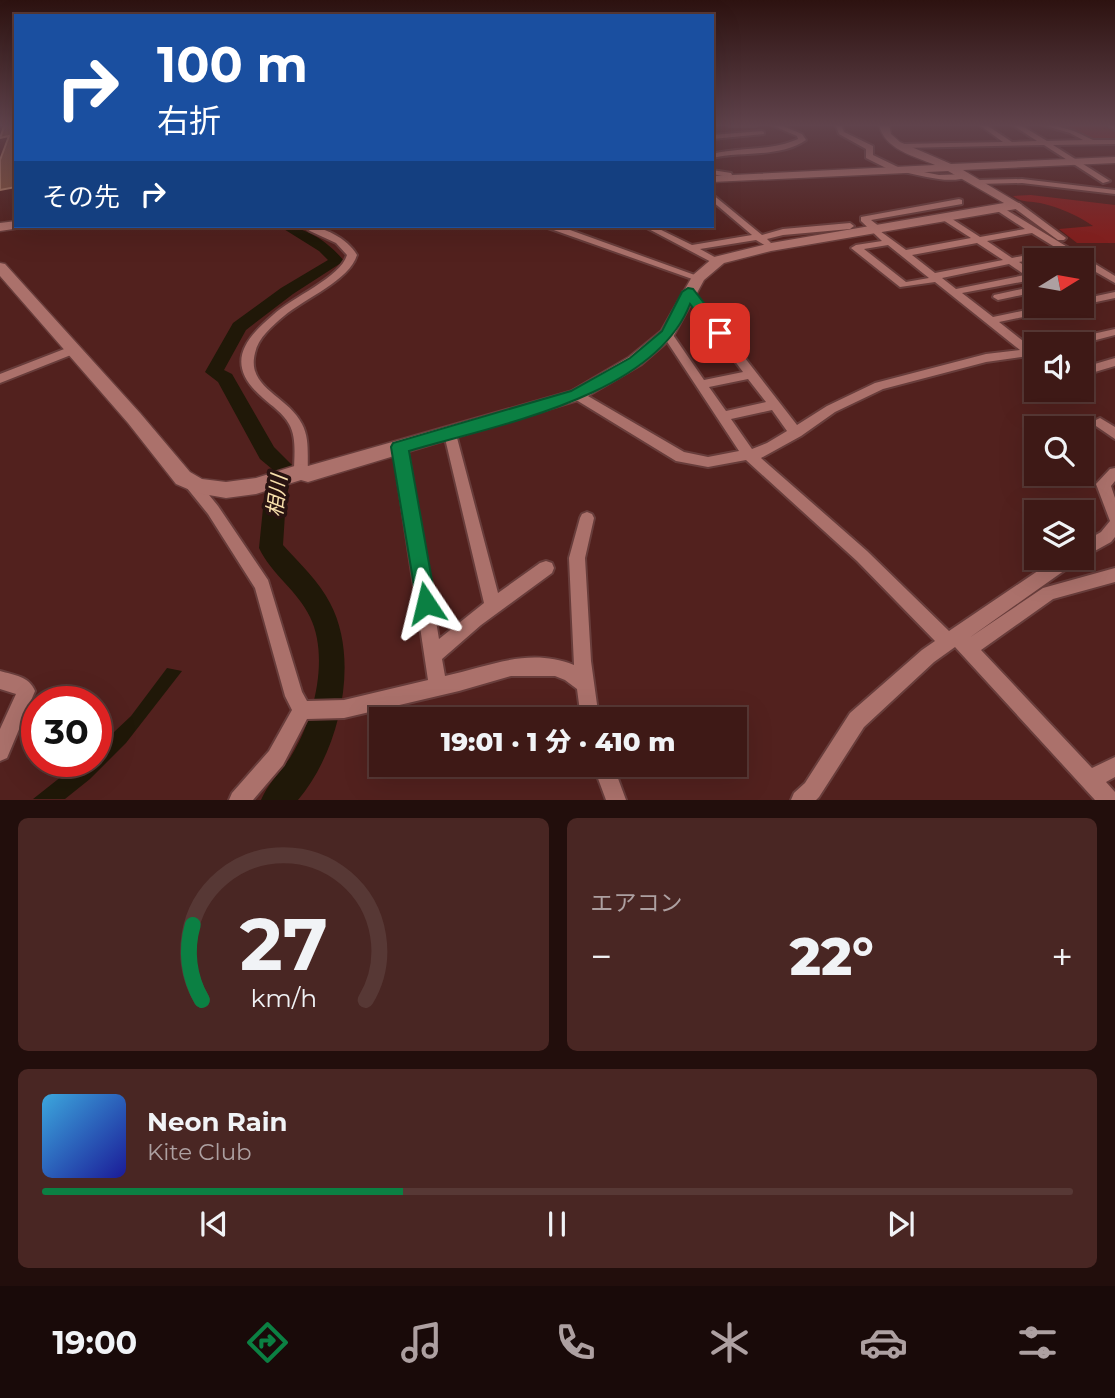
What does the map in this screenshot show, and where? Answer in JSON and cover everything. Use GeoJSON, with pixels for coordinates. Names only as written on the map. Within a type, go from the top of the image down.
{"type":"FeatureCollection","features":[{"type":"Feature","properties":{"kind":"street"},"geometry":{"type":"LineString","coordinates":[[882,161],[902,170],[939,177],[1015,180],[1115,192]]}},
{"type":"Feature","properties":{"kind":"street"},"geometry":{"type":"LineString","coordinates":[[937,161],[1016,205],[1068,248]]}},
{"type":"Feature","properties":{"kind":"street"},"geometry":{"type":"LineString","coordinates":[[714,180],[1066,161]]}},
{"type":"Feature","properties":{"kind":"street"},"geometry":{"type":"LineString","coordinates":[[1074,161],[1110,181]]}},
{"type":"Feature","properties":{"kind":"street"},"geometry":{"type":"LineString","coordinates":[[714,172],[728,175]]}},
{"type":"Feature","properties":{"kind":"street"},"geometry":{"type":"LineString","coordinates":[[1091,191],[1078,183],[1110,181]]}},
{"type":"Feature","properties":{"kind":"street"},"geometry":{"type":"LineString","coordinates":[[714,198],[762,241]]}},
{"type":"Feature","properties":{"kind":"street"},"geometry":{"type":"LineString","coordinates":[[691,248],[762,241],[949,211],[1016,205]]}},
{"type":"Feature","properties":{"kind":"street"},"geometry":{"type":"LineString","coordinates":[[714,209],[724,207]]}},
{"type":"Feature","properties":{"kind":"street"},"geometry":{"type":"LineString","coordinates":[[997,208],[1064,248]]}},
{"type":"Feature","properties":{"kind":"street"},"geometry":{"type":"LineString","coordinates":[[949,211],[978,239],[1024,270]]}},
{"type":"Feature","properties":{"kind":"street"},"geometry":{"type":"LineString","coordinates":[[869,224],[1024,345]]}},
{"type":"Feature","properties":{"kind":"street"},"geometry":{"type":"LineString","coordinates":[[192,484],[224,491],[298,473],[308,474],[577,395],[635,361],[667,334],[676,321],[688,292],[698,278],[717,262],[783,232],[850,226]]}},
{"type":"Feature","properties":{"kind":"street"},"geometry":{"type":"LineString","coordinates":[[298,473],[299,436],[296,424],[286,410],[247,376],[245,367],[249,349],[261,329],[295,302],[345,271],[352,261],[352,256],[345,246],[312,228]]}},
{"type":"Feature","properties":{"kind":"street"},"geometry":{"type":"LineString","coordinates":[[557,228],[698,278]]}},
{"type":"Feature","properties":{"kind":"street"},"geometry":{"type":"LineString","coordinates":[[651,228],[717,262]]}},
{"type":"Feature","properties":{"kind":"street"},"geometry":{"type":"LineString","coordinates":[[905,253],[1033,230]]}},
{"type":"Feature","properties":{"kind":"street"},"geometry":{"type":"LineString","coordinates":[[890,242],[856,248],[904,285],[1024,259]]}},
{"type":"Feature","properties":{"kind":"street"},"geometry":{"type":"LineString","coordinates":[[1094,266],[1115,270]]}},
{"type":"Feature","properties":{"kind":"street"},"geometry":{"type":"LineString","coordinates":[[0,267],[213,510],[262,585],[294,696],[302,710]]}},
{"type":"Feature","properties":{"kind":"street"},"geometry":{"type":"LineString","coordinates":[[1094,268],[1115,280]]}},
{"type":"Feature","properties":{"kind":"street"},"geometry":{"type":"LineString","coordinates":[[954,292],[1024,279]]}},
{"type":"Feature","properties":{"kind":"street"},"geometry":{"type":"LineString","coordinates":[[688,292],[796,433]]}},
{"type":"Feature","properties":{"kind":"street"},"geometry":{"type":"LineString","coordinates":[[1021,315],[998,297],[1024,292]]}},
{"type":"Feature","properties":{"kind":"street"},"geometry":{"type":"LineString","coordinates":[[1014,293],[1024,300]]}},
{"type":"Feature","properties":{"kind":"street"},"geometry":{"type":"LineString","coordinates":[[1094,299],[1115,295]]}},
{"type":"Feature","properties":{"kind":"street"},"geometry":{"type":"LineString","coordinates":[[991,321],[1024,314]]}},
{"type":"Feature","properties":{"kind":"street"},"geometry":{"type":"LineString","coordinates":[[1110,333],[1115,342]]}},
{"type":"Feature","properties":{"kind":"street"},"geometry":{"type":"LineString","coordinates":[[667,334],[749,455],[957,643],[1110,800]]}},
{"type":"Feature","properties":{"kind":"street"},"geometry":{"type":"LineString","coordinates":[[0,379],[72,350]]}},
{"type":"Feature","properties":{"kind":"street"},"geometry":{"type":"LineString","coordinates":[[577,395],[681,457],[708,462],[749,455],[772,447],[831,409],[879,386],[986,358],[1024,352]]}},
{"type":"Feature","properties":{"kind":"street"},"geometry":{"type":"LineString","coordinates":[[1094,368],[1115,362]]}},
{"type":"Feature","properties":{"kind":"street"},"geometry":{"type":"LineString","coordinates":[[701,385],[751,374]]}},
{"type":"Feature","properties":{"kind":"street"},"geometry":{"type":"LineString","coordinates":[[723,416],[775,405]]}},
{"type":"Feature","properties":{"kind":"street"},"geometry":{"type":"LineString","coordinates":[[1100,423],[1115,434]]}},
{"type":"Feature","properties":{"kind":"street"},"geometry":{"type":"LineString","coordinates":[[450,434],[494,606]]}},
{"type":"Feature","properties":{"kind":"street"},"geometry":{"type":"LineString","coordinates":[[400,447],[438,687]]}},
{"type":"Feature","properties":{"kind":"street"},"geometry":{"type":"LineString","coordinates":[[1115,473],[1103,484],[1115,517]]}},
{"type":"Feature","properties":{"kind":"street"},"geometry":{"type":"LineString","coordinates":[[587,518],[577,558],[584,683],[588,707]]}},
{"type":"Feature","properties":{"kind":"street"},"geometry":{"type":"LineString","coordinates":[[1094,544],[1105,537],[1115,525]]}},
{"type":"Feature","properties":{"kind":"street"},"geometry":{"type":"LineString","coordinates":[[434,654],[546,568]]}},
{"type":"Feature","properties":{"kind":"street"},"geometry":{"type":"LineString","coordinates":[[957,643],[1054,570]]}},
{"type":"Feature","properties":{"kind":"street"},"geometry":{"type":"LineString","coordinates":[[801,800],[813,790],[857,720],[928,656],[1049,593],[1115,575]]}},
{"type":"Feature","properties":{"kind":"street"},"geometry":{"type":"LineString","coordinates":[[302,710],[344,709],[511,667],[555,667],[571,673],[584,683]]}},
{"type":"Feature","properties":{"kind":"street"},"geometry":{"type":"LineString","coordinates":[[0,680],[19,685],[26,691],[0,751]]}},
{"type":"Feature","properties":{"kind":"street"},"geometry":{"type":"LineString","coordinates":[[239,800],[276,758],[302,710]]}},
{"type":"Feature","properties":{"kind":"street"},"geometry":{"type":"LineString","coordinates":[[1090,779],[1115,767]]}},
{"type":"Feature","properties":{"kind":"street"},"geometry":{"type":"LineString","coordinates":[[607,777],[616,800]]}},
{"type":"Feature","properties":{"kind":"shaded area"},"geometry":{"type":"Polygon","coordinates":[[[1031,195],[1115,205],[1115,243],[1077,243],[1059,229],[1093,226],[1061,209],[1023,201],[1013,196],[1031,195]]]}},
{"type":"Feature","properties":{"kind":"shaded area"},"geometry":{"type":"Polygon","coordinates":[[[167,668],[182,671],[112,757],[112,734],[131,716],[167,668]]]}},
{"type":"Feature","properties":{"kind":"shaded area"},"geometry":{"type":"Polygon","coordinates":[[[61,777],[92,777],[65,799],[33,799],[61,777]]]}},
{"type":"Feature","properties":{"kind":"building"},"geometry":{"type":"Polygon","coordinates":[[[0,161],[14,161],[14,187],[0,190],[0,161]]]}},
{"type":"Feature","properties":{"kind":"waterway","name":"相川"},"geometry":{"type":"LineString","coordinates":[[277,800],[306,761],[317,737],[330,683],[332,657],[329,632],[316,603],[271,548],[275,498],[283,467],[267,453],[225,378],[214,372],[239,327],[287,291],[337,261],[324,248],[289,228]]}},
{"type":"Feature","properties":{"kind":"route"},"geometry":{"type":"LineString","coordinates":[[426,603],[400,447],[577,395],[635,361],[667,334],[676,321],[688,292],[720,333]]}}]}
